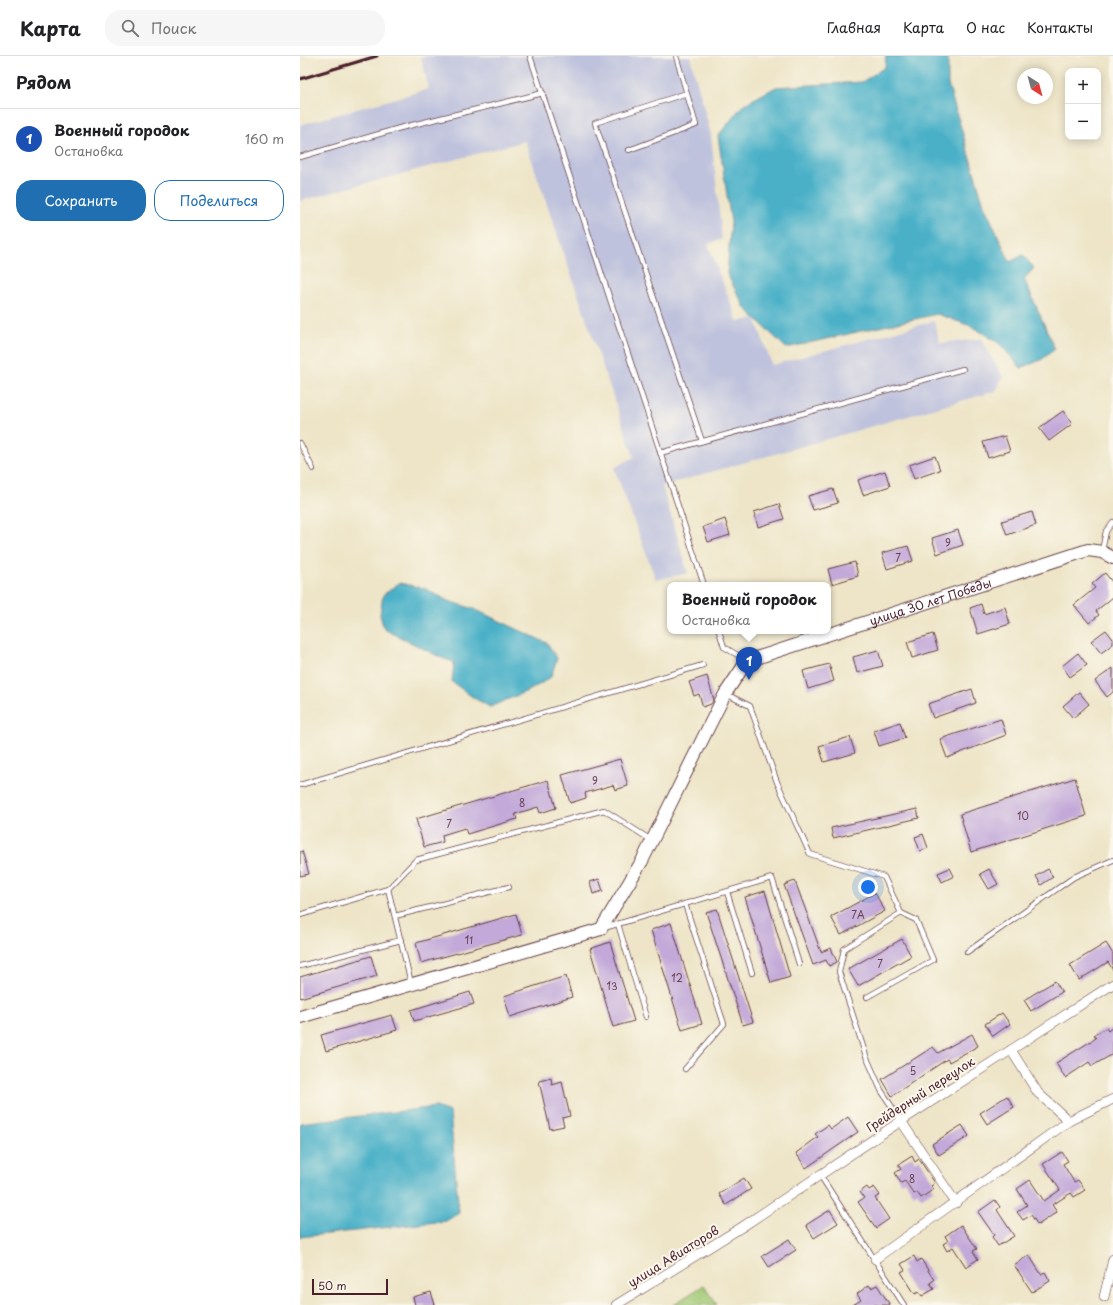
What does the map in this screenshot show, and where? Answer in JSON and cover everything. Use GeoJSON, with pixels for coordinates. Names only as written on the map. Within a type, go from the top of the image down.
{"type":"FeatureCollection","features":[{"type":"Feature","properties":{"kind":"street","name":"улица 30 лет Победы"},"geometry":{"type":"LineString","coordinates":[[831,634],[1088,550],[1102,552],[1113,558]]}},
{"type":"Feature","properties":{"kind":"street","name":"улица 30 лет Победы"},"geometry":{"type":"LineString","coordinates":[[748,661],[831,634]]}},
{"type":"Feature","properties":{"kind":"street"},"geometry":{"type":"LineString","coordinates":[[300,1017],[600,929],[652,840],[725,694],[748,661]]}},
{"type":"Feature","properties":{"kind":"street","name":"Грейдерный переулок"},"geometry":{"type":"LineString","coordinates":[[742,1227],[901,1121],[1113,984]]}},
{"type":"Feature","properties":{"kind":"street"},"geometry":{"type":"LineString","coordinates":[[1011,1050],[1038,1093],[1070,1121]]}},
{"type":"Feature","properties":{"kind":"street"},"geometry":{"type":"LineString","coordinates":[[875,1259],[956,1204],[1070,1121],[1113,1099]]}},
{"type":"Feature","properties":{"kind":"street"},"geometry":{"type":"LineString","coordinates":[[901,1121],[956,1204]]}},
{"type":"Feature","properties":{"kind":"street","name":"улица Авиаторов"},"geometry":{"type":"LineString","coordinates":[[616,1305],[742,1227]]}},
{"type":"Feature","properties":{"kind":"street"},"geometry":{"type":"LineString","coordinates":[[1104,1297],[1113,1259]]}},
{"type":"Feature","properties":{"kind":"lane"},"geometry":{"type":"LineString","coordinates":[[530,56],[703,582]]}},
{"type":"Feature","properties":{"kind":"lane"},"geometry":{"type":"LineString","coordinates":[[628,150],[696,125],[676,56]]}},
{"type":"Feature","properties":{"kind":"lane"},"geometry":{"type":"LineString","coordinates":[[300,156],[400,128],[543,93]]}},
{"type":"Feature","properties":{"kind":"lane"},"geometry":{"type":"LineString","coordinates":[[687,93],[595,122],[702,441]]}},
{"type":"Feature","properties":{"kind":"lane"},"geometry":{"type":"LineString","coordinates":[[660,453],[963,369]]}},
{"type":"Feature","properties":{"kind":"lane"},"geometry":{"type":"LineString","coordinates":[[300,442],[312,469]]}},
{"type":"Feature","properties":{"kind":"lane"},"geometry":{"type":"LineString","coordinates":[[1102,552],[1106,531],[1113,522]]}},
{"type":"Feature","properties":{"kind":"lane"},"geometry":{"type":"LineString","coordinates":[[720,634],[724,647],[748,661]]}},
{"type":"Feature","properties":{"kind":"lane"},"geometry":{"type":"LineString","coordinates":[[300,785],[703,665]]}},
{"type":"Feature","properties":{"kind":"lane"},"geometry":{"type":"LineString","coordinates":[[725,694],[750,706],[777,782],[810,854],[884,877],[901,913],[916,920],[933,960],[866,997]]}},
{"type":"Feature","properties":{"kind":"lane"},"geometry":{"type":"LineString","coordinates":[[300,915],[388,889],[416,860],[604,810],[652,840]]}},
{"type":"Feature","properties":{"kind":"lane"},"geometry":{"type":"LineString","coordinates":[[967,952],[1074,877],[1113,860]]}},
{"type":"Feature","properties":{"kind":"lane"},"geometry":{"type":"LineString","coordinates":[[600,929],[772,878],[799,964]]}},
{"type":"Feature","properties":{"kind":"lane"},"geometry":{"type":"LineString","coordinates":[[395,916],[509,887]]}},
{"type":"Feature","properties":{"kind":"lane"},"geometry":{"type":"LineString","coordinates":[[388,889],[412,984]]}},
{"type":"Feature","properties":{"kind":"lane"},"geometry":{"type":"LineString","coordinates":[[727,892],[752,973]]}},
{"type":"Feature","properties":{"kind":"lane"},"geometry":{"type":"LineString","coordinates":[[685,904],[724,1024],[685,1069]]}},
{"type":"Feature","properties":{"kind":"lane"},"geometry":{"type":"LineString","coordinates":[[901,913],[844,949],[839,972],[866,1056],[881,1090],[901,1121]]}},
{"type":"Feature","properties":{"kind":"lane"},"geometry":{"type":"LineString","coordinates":[[618,924],[646,1017]]}},
{"type":"Feature","properties":{"kind":"lane"},"geometry":{"type":"LineString","coordinates":[[300,966],[401,940]]}},
{"type":"Feature","properties":{"kind":"lane"},"geometry":{"type":"LineString","coordinates":[[820,1175],[904,1305]]}},
{"type":"Feature","properties":{"kind":"shaded area"},"geometry":{"type":"Polygon","coordinates":[[[427,56],[690,56],[711,135],[722,239],[708,244],[738,322],[755,318],[772,365],[934,321],[940,343],[981,339],[1003,377],[996,391],[662,486],[688,573],[656,580],[614,468],[634,457],[525,141],[300,201],[300,125],[429,89],[421,58],[427,56]]]}},
{"type":"Feature","properties":{"kind":"green space"},"geometry":{"type":"Polygon","coordinates":[[[704,1285],[717,1305],[673,1305],[704,1285]]]}},
{"type":"Feature","properties":{"kind":"water"},"geometry":{"type":"Polygon","coordinates":[[[886,56],[948,56],[948,84],[984,205],[1010,262],[1023,255],[1034,268],[1024,279],[1055,349],[1041,360],[1021,368],[999,343],[971,326],[937,314],[786,348],[745,308],[727,274],[731,222],[718,136],[743,105],[776,87],[862,82],[885,67],[886,56]]]}},
{"type":"Feature","properties":{"kind":"water"},"geometry":{"type":"Polygon","coordinates":[[[399,583],[424,588],[448,601],[474,609],[547,643],[557,658],[551,677],[532,689],[490,707],[474,698],[452,682],[454,662],[442,658],[384,629],[380,615],[383,595],[399,583]]]}},
{"type":"Feature","properties":{"kind":"water"},"geometry":{"type":"Polygon","coordinates":[[[436,1107],[450,1112],[459,1213],[446,1221],[300,1237],[300,1123],[436,1107]]]}},
{"type":"Feature","properties":{"kind":"building"},"geometry":{"type":"Polygon","coordinates":[[[1063,411],[1072,424],[1049,441],[1039,428],[1063,411]]]}},
{"type":"Feature","properties":{"kind":"building"},"geometry":{"type":"Polygon","coordinates":[[[1005,436],[1010,451],[988,458],[983,442],[1005,436]]]}},
{"type":"Feature","properties":{"kind":"building"},"geometry":{"type":"Polygon","coordinates":[[[935,456],[940,470],[914,479],[909,465],[935,456]]]}},
{"type":"Feature","properties":{"kind":"building"},"geometry":{"type":"Polygon","coordinates":[[[885,471],[890,486],[863,495],[858,480],[885,471]]]}},
{"type":"Feature","properties":{"kind":"building"},"geometry":{"type":"Polygon","coordinates":[[[833,489],[838,503],[813,510],[808,496],[833,489]]]}},
{"type":"Feature","properties":{"kind":"building"},"geometry":{"type":"Polygon","coordinates":[[[779,504],[784,519],[758,527],[754,512],[779,504]]]}},
{"type":"Feature","properties":{"kind":"building"},"geometry":{"type":"Polygon","coordinates":[[[1032,512],[1036,525],[1007,535],[1002,521],[1032,512]]]}},
{"type":"Feature","properties":{"kind":"building"},"geometry":{"type":"Polygon","coordinates":[[[725,519],[730,535],[708,542],[703,527],[725,519]]]}},
{"type":"Feature","properties":{"kind":"building"},"geometry":{"type":"Polygon","coordinates":[[[958,530],[963,545],[937,554],[932,538],[958,530]]]}},
{"type":"Feature","properties":{"kind":"building"},"geometry":{"type":"Polygon","coordinates":[[[908,546],[913,561],[887,569],[882,553],[908,546]]]}},
{"type":"Feature","properties":{"kind":"building"},"geometry":{"type":"Polygon","coordinates":[[[855,562],[858,576],[832,584],[828,569],[855,562]]]}},
{"type":"Feature","properties":{"kind":"building"},"geometry":{"type":"Polygon","coordinates":[[[1105,573],[1113,583],[1113,597],[1096,611],[1099,615],[1089,623],[1074,605],[1095,588],[1092,584],[1105,573]]]}},
{"type":"Feature","properties":{"kind":"building"},"geometry":{"type":"Polygon","coordinates":[[[981,604],[984,614],[1005,607],[1010,624],[978,634],[970,608],[981,604]]]}},
{"type":"Feature","properties":{"kind":"building"},"geometry":{"type":"Polygon","coordinates":[[[1106,630],[1113,639],[1113,644],[1101,653],[1091,641],[1106,630]]]}},
{"type":"Feature","properties":{"kind":"building"},"geometry":{"type":"Polygon","coordinates":[[[933,634],[938,650],[912,658],[907,642],[933,634]]]}},
{"type":"Feature","properties":{"kind":"building"},"geometry":{"type":"Polygon","coordinates":[[[878,650],[883,666],[857,673],[853,657],[878,650]]]}},
{"type":"Feature","properties":{"kind":"building"},"geometry":{"type":"Polygon","coordinates":[[[1078,653],[1087,665],[1070,677],[1062,666],[1078,653]]]}},
{"type":"Feature","properties":{"kind":"building"},"geometry":{"type":"Polygon","coordinates":[[[829,664],[834,681],[808,689],[803,671],[829,664]]]}},
{"type":"Feature","properties":{"kind":"building"},"geometry":{"type":"Polygon","coordinates":[[[1113,668],[1113,692],[1107,697],[1095,681],[1113,668]]]}},
{"type":"Feature","properties":{"kind":"building"},"geometry":{"type":"Polygon","coordinates":[[[707,676],[714,700],[711,704],[703,707],[699,694],[694,696],[689,682],[707,676]]]}},
{"type":"Feature","properties":{"kind":"building"},"geometry":{"type":"Polygon","coordinates":[[[972,689],[976,703],[933,718],[928,704],[972,689]]]}},
{"type":"Feature","properties":{"kind":"building"},"geometry":{"type":"Polygon","coordinates":[[[1079,692],[1089,704],[1073,718],[1063,706],[1079,692]]]}},
{"type":"Feature","properties":{"kind":"building"},"geometry":{"type":"Polygon","coordinates":[[[1001,719],[1006,735],[947,758],[940,739],[1001,719]]]}},
{"type":"Feature","properties":{"kind":"building"},"geometry":{"type":"Polygon","coordinates":[[[900,722],[905,738],[879,746],[874,731],[900,722]]]}},
{"type":"Feature","properties":{"kind":"building"},"geometry":{"type":"Polygon","coordinates":[[[850,737],[855,753],[824,762],[819,746],[850,737]]]}},
{"type":"Feature","properties":{"kind":"building"},"geometry":{"type":"Polygon","coordinates":[[[620,759],[628,786],[615,790],[613,785],[585,793],[586,798],[570,803],[562,775],[620,759]]]}},
{"type":"Feature","properties":{"kind":"building"},"geometry":{"type":"Polygon","coordinates":[[[1075,778],[1086,816],[971,852],[960,814],[1075,778]]]}},
{"type":"Feature","properties":{"kind":"building"},"geometry":{"type":"Polygon","coordinates":[[[548,780],[556,808],[540,813],[538,807],[515,814],[517,819],[467,834],[465,828],[442,835],[443,842],[424,847],[416,819],[548,780]]]}},
{"type":"Feature","properties":{"kind":"building"},"geometry":{"type":"Polygon","coordinates":[[[917,809],[919,818],[833,838],[831,828],[917,809]]]}},
{"type":"Feature","properties":{"kind":"building"},"geometry":{"type":"Polygon","coordinates":[[[923,834],[928,848],[920,851],[915,837],[923,834]]]}},
{"type":"Feature","properties":{"kind":"building"},"geometry":{"type":"Polygon","coordinates":[[[302,851],[309,874],[300,876],[300,852],[302,851]]]}},
{"type":"Feature","properties":{"kind":"building"},"geometry":{"type":"Polygon","coordinates":[[[950,868],[954,876],[942,882],[938,873],[950,868]]]}},
{"type":"Feature","properties":{"kind":"building"},"geometry":{"type":"Polygon","coordinates":[[[989,869],[998,884],[989,889],[980,874],[989,869]]]}},
{"type":"Feature","properties":{"kind":"building"},"geometry":{"type":"Polygon","coordinates":[[[1048,869],[1053,877],[1041,885],[1036,876],[1048,869]]]}},
{"type":"Feature","properties":{"kind":"building"},"geometry":{"type":"Polygon","coordinates":[[[599,879],[603,891],[593,894],[590,882],[599,879]]]}},
{"type":"Feature","properties":{"kind":"building"},"geometry":{"type":"Polygon","coordinates":[[[795,881],[821,952],[831,948],[837,962],[829,966],[826,960],[813,965],[784,885],[795,881]]]}},
{"type":"Feature","properties":{"kind":"building"},"geometry":{"type":"Polygon","coordinates":[[[765,891],[790,977],[771,983],[745,897],[765,891]]]}},
{"type":"Feature","properties":{"kind":"building"},"geometry":{"type":"Polygon","coordinates":[[[875,893],[885,911],[841,935],[831,917],[875,893]]]}},
{"type":"Feature","properties":{"kind":"building"},"geometry":{"type":"Polygon","coordinates":[[[717,909],[753,1022],[743,1025],[706,912],[717,909]]]}},
{"type":"Feature","properties":{"kind":"building"},"geometry":{"type":"Polygon","coordinates":[[[516,914],[522,935],[421,963],[416,943],[516,914]]]}},
{"type":"Feature","properties":{"kind":"building"},"geometry":{"type":"Polygon","coordinates":[[[671,923],[702,1024],[682,1030],[651,930],[671,923]]]}},
{"type":"Feature","properties":{"kind":"building"},"geometry":{"type":"Polygon","coordinates":[[[902,939],[911,956],[858,986],[848,969],[902,939]]]}},
{"type":"Feature","properties":{"kind":"building"},"geometry":{"type":"Polygon","coordinates":[[[610,942],[634,1021],[613,1027],[590,949],[610,942]]]}},
{"type":"Feature","properties":{"kind":"building"},"geometry":{"type":"Polygon","coordinates":[[[1106,943],[1113,954],[1113,970],[1108,962],[1079,980],[1070,965],[1106,943]]]}},
{"type":"Feature","properties":{"kind":"building"},"geometry":{"type":"Polygon","coordinates":[[[371,956],[377,976],[300,998],[300,977],[371,956]]]}},
{"type":"Feature","properties":{"kind":"building"},"geometry":{"type":"Polygon","coordinates":[[[566,976],[572,997],[510,1017],[504,996],[566,976]]]}},
{"type":"Feature","properties":{"kind":"building"},"geometry":{"type":"Polygon","coordinates":[[[1055,981],[1062,992],[1031,1011],[1024,1000],[1055,981]]]}},
{"type":"Feature","properties":{"kind":"building"},"geometry":{"type":"Polygon","coordinates":[[[470,992],[474,1004],[414,1021],[411,1010],[470,992]]]}},
{"type":"Feature","properties":{"kind":"building"},"geometry":{"type":"Polygon","coordinates":[[[1002,1013],[1010,1024],[993,1036],[985,1024],[1002,1013]]]}},
{"type":"Feature","properties":{"kind":"building"},"geometry":{"type":"Polygon","coordinates":[[[392,1015],[397,1030],[326,1051],[321,1035],[392,1015]]]}},
{"type":"Feature","properties":{"kind":"building"},"geometry":{"type":"Polygon","coordinates":[[[1113,1027],[1113,1054],[1092,1066],[1089,1062],[1065,1078],[1056,1063],[1096,1038],[1094,1035],[1106,1028],[1108,1031],[1113,1027]]]}},
{"type":"Feature","properties":{"kind":"building"},"geometry":{"type":"Polygon","coordinates":[[[972,1034],[978,1046],[949,1062],[947,1059],[892,1096],[882,1079],[933,1047],[938,1053],[972,1034]]]}},
{"type":"Feature","properties":{"kind":"building"},"geometry":{"type":"Polygon","coordinates":[[[551,1078],[552,1085],[562,1082],[570,1116],[562,1118],[564,1126],[550,1129],[539,1081],[551,1078]]]}},
{"type":"Feature","properties":{"kind":"building"},"geometry":{"type":"Polygon","coordinates":[[[1007,1096],[1014,1107],[987,1124],[980,1113],[1007,1096]]]}},
{"type":"Feature","properties":{"kind":"building"},"geometry":{"type":"Polygon","coordinates":[[[848,1117],[858,1132],[806,1168],[796,1153],[818,1137],[815,1134],[828,1125],[831,1129],[848,1117]]]}},
{"type":"Feature","properties":{"kind":"building"},"geometry":{"type":"Polygon","coordinates":[[[962,1125],[969,1136],[939,1155],[932,1144],[962,1125]]]}},
{"type":"Feature","properties":{"kind":"building"},"geometry":{"type":"Polygon","coordinates":[[[1062,1152],[1068,1161],[1063,1164],[1074,1182],[1078,1180],[1085,1190],[1074,1197],[1071,1193],[1052,1205],[1057,1212],[1038,1225],[1031,1215],[1023,1220],[1017,1212],[1027,1205],[1017,1189],[1030,1180],[1044,1201],[1060,1190],[1043,1164],[1062,1152]]]}},
{"type":"Feature","properties":{"kind":"building"},"geometry":{"type":"Polygon","coordinates":[[[912,1156],[915,1162],[919,1159],[935,1183],[931,1186],[934,1189],[921,1198],[917,1192],[914,1194],[905,1181],[901,1183],[895,1173],[901,1169],[898,1165],[912,1156]]]}},
{"type":"Feature","properties":{"kind":"building"},"geometry":{"type":"Polygon","coordinates":[[[744,1178],[751,1189],[726,1205],[719,1194],[744,1178]]]}},
{"type":"Feature","properties":{"kind":"building"},"geometry":{"type":"Polygon","coordinates":[[[867,1187],[869,1190],[874,1187],[880,1195],[875,1198],[889,1219],[876,1228],[858,1202],[864,1198],[860,1192],[867,1187]]]}},
{"type":"Feature","properties":{"kind":"building"},"geometry":{"type":"Polygon","coordinates":[[[995,1200],[1000,1207],[997,1210],[1014,1236],[998,1246],[992,1237],[994,1235],[978,1212],[995,1200]]]}},
{"type":"Feature","properties":{"kind":"building"},"geometry":{"type":"Polygon","coordinates":[[[830,1210],[838,1223],[814,1238],[806,1225],[830,1210]]]}},
{"type":"Feature","properties":{"kind":"building"},"geometry":{"type":"Polygon","coordinates":[[[961,1225],[977,1249],[973,1251],[978,1259],[966,1267],[953,1247],[947,1251],[943,1244],[948,1241],[945,1236],[961,1225]]]}},
{"type":"Feature","properties":{"kind":"building"},"geometry":{"type":"Polygon","coordinates":[[[789,1239],[796,1250],[769,1267],[762,1256],[789,1239]]]}},
{"type":"Feature","properties":{"kind":"building"},"geometry":{"type":"Polygon","coordinates":[[[1029,1255],[1041,1274],[1045,1272],[1050,1281],[1032,1292],[1014,1265],[1029,1255]]]}},
{"type":"Feature","properties":{"kind":"building"},"geometry":{"type":"Polygon","coordinates":[[[914,1256],[917,1262],[921,1259],[934,1280],[930,1283],[934,1289],[922,1296],[919,1292],[915,1294],[901,1272],[905,1270],[901,1264],[914,1256]]]}},
{"type":"Feature","properties":{"kind":"building"},"geometry":{"type":"Polygon","coordinates":[[[869,1285],[871,1288],[877,1285],[890,1305],[853,1305],[861,1300],[857,1294],[869,1285]]]}},
{"type":"Feature","properties":{"kind":"building"},"geometry":{"type":"Polygon","coordinates":[[[431,1292],[435,1305],[415,1305],[413,1297],[431,1292]]]}},
{"type":"Feature","properties":{"kind":"railway"},"geometry":{"type":"LineString","coordinates":[[300,79],[377,56]]}},
{"type":"Feature","properties":{"kind":"place","name":"Военный городок"},"geometry":{"type":"Point","coordinates":[749,680]}}]}
